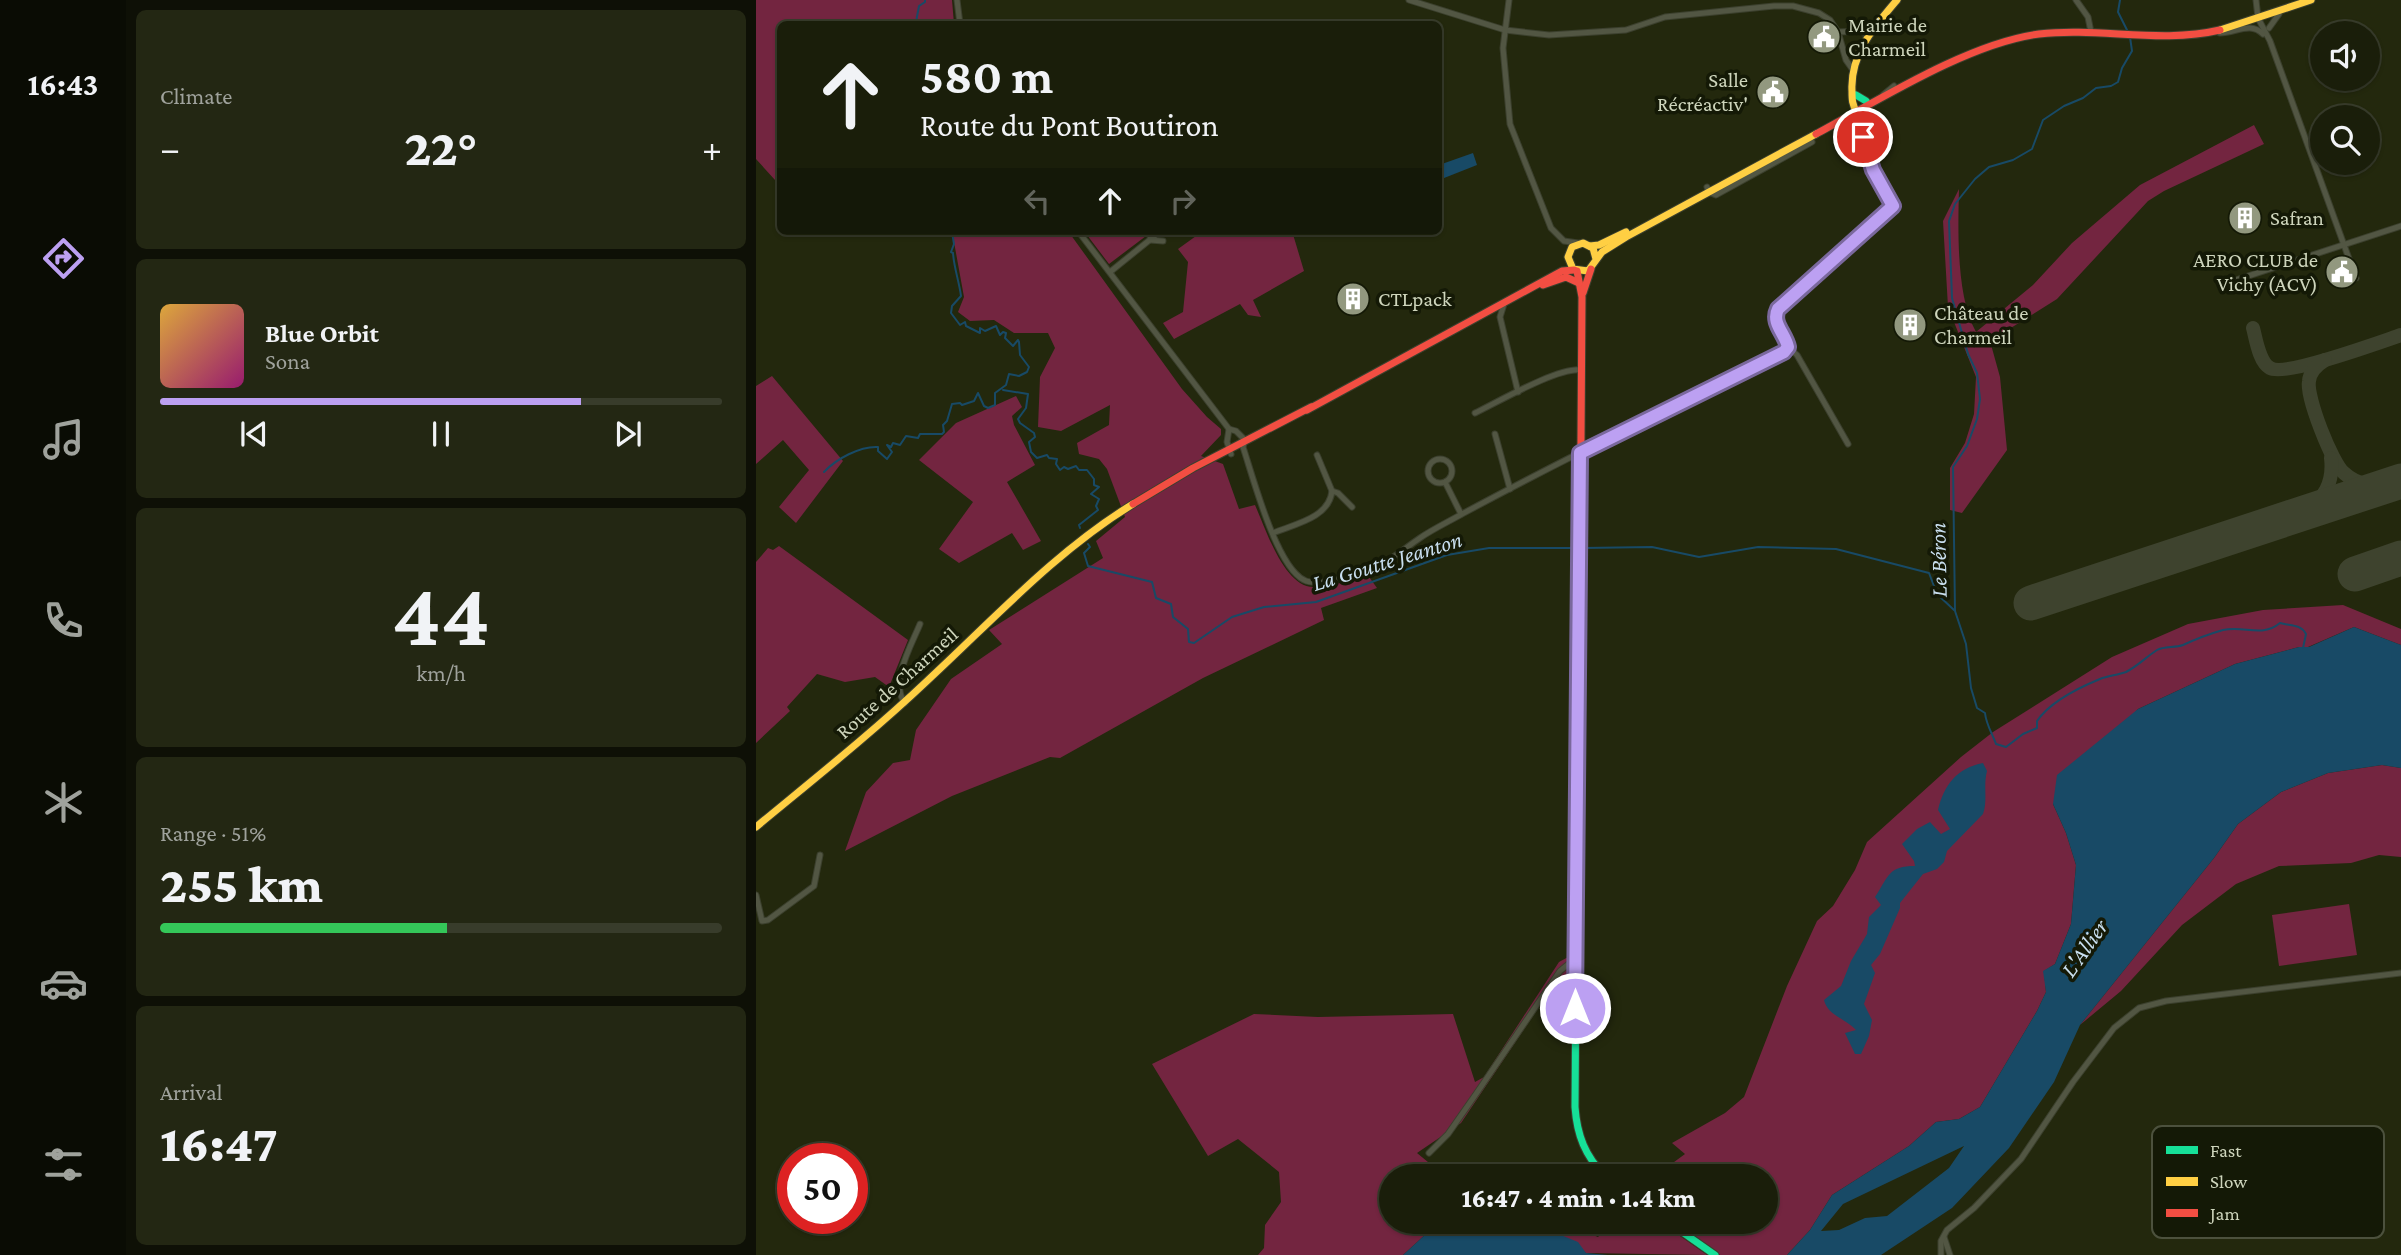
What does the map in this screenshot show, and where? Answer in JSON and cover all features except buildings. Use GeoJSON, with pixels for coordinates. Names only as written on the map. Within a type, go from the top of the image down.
{"type":"FeatureCollection","features":[{"type":"Feature","properties":{"kind":"main road"},"geometry":{"type":"LineString","coordinates":[[1858,108],[1851,81],[1856,56],[1867,36],[1897,0]]}},
{"type":"Feature","properties":{"kind":"main road"},"geometry":{"type":"LineString","coordinates":[[1754,168],[1858,108],[1992,47],[2035,35],[2079,32],[2173,37],[2214,32],[2311,0]]}},
{"type":"Feature","properties":{"kind":"main road"},"geometry":{"type":"LineString","coordinates":[[1461,325],[1560,266],[1572,247],[1579,243],[1599,245],[1622,234],[1754,168],[1894,86],[1942,63],[2004,38],[2052,29],[2079,32]]}},
{"type":"Feature","properties":{"kind":"main road"},"geometry":{"type":"LineString","coordinates":[[1853,70],[1858,108]]}},
{"type":"Feature","properties":{"kind":"main road"},"geometry":{"type":"LineString","coordinates":[[1582,297],[1591,269],[1602,252],[1708,190]]}},
{"type":"Feature","properties":{"kind":"main road"},"geometry":{"type":"LineString","coordinates":[[1590,246],[1595,251],[1596,259]]}},
{"type":"Feature","properties":{"kind":"main road"},"geometry":{"type":"LineString","coordinates":[[1568,255],[1569,264],[1580,283],[1582,297],[1575,1107],[1577,1134],[1586,1155],[1594,1164]]}},
{"type":"Feature","properties":{"kind":"main road"},"geometry":{"type":"LineString","coordinates":[[1514,298],[1562,271],[1584,272],[1591,269]]}},
{"type":"Feature","properties":{"kind":"main road"},"geometry":{"type":"LineString","coordinates":[[1461,325],[1563,275],[1580,283]]}},
{"type":"Feature","properties":{"kind":"main road","name":"Route de Charmeil"},"geometry":{"type":"LineString","coordinates":[[756,827],[836,761],[1028,584],[1109,519],[1461,325]]}},
{"type":"Feature","properties":{"kind":"main road"},"geometry":{"type":"LineString","coordinates":[[1685,1234],[1715,1255]]}},
{"type":"Feature","properties":{"kind":"street"},"geometry":{"type":"LineString","coordinates":[[957,0],[960,21]]}},
{"type":"Feature","properties":{"kind":"street"},"geometry":{"type":"LineString","coordinates":[[1409,0],[1505,30],[1549,35],[1626,30],[1665,17],[1774,5],[1802,8],[1830,20],[1838,32],[1850,69],[1853,70]]}},
{"type":"Feature","properties":{"kind":"street"},"geometry":{"type":"LineString","coordinates":[[1509,0],[1503,48],[1510,124],[1551,228],[1564,241],[1568,255]]}},
{"type":"Feature","properties":{"kind":"street"},"geometry":{"type":"LineString","coordinates":[[2076,0],[2088,17],[2091,32]]}},
{"type":"Feature","properties":{"kind":"street"},"geometry":{"type":"LineString","coordinates":[[2256,0],[2356,278]]}},
{"type":"Feature","properties":{"kind":"street"},"geometry":{"type":"LineString","coordinates":[[2269,28],[2275,17],[2287,8]]}},
{"type":"Feature","properties":{"kind":"street"},"geometry":{"type":"LineString","coordinates":[[2261,17],[2269,28],[2270,41]]}},
{"type":"Feature","properties":{"kind":"street"},"geometry":{"type":"LineString","coordinates":[[2214,32],[2226,33],[2250,27],[2258,29],[2270,41]]}},
{"type":"Feature","properties":{"kind":"street"},"geometry":{"type":"LineString","coordinates":[[1838,32],[1862,31],[1867,36]]}},
{"type":"Feature","properties":{"kind":"street"},"geometry":{"type":"LineString","coordinates":[[1848,444],[1797,355],[1788,347],[1776,322],[1775,313],[1893,206],[1869,160],[1858,108],[1894,86]]}},
{"type":"Feature","properties":{"kind":"street"},"geometry":{"type":"LineString","coordinates":[[1754,168],[1812,142]]}},
{"type":"Feature","properties":{"kind":"street"},"geometry":{"type":"LineString","coordinates":[[2236,280],[2401,226]]}},
{"type":"Feature","properties":{"kind":"street"},"geometry":{"type":"LineString","coordinates":[[1081,235],[1229,429],[1230,451]]}},
{"type":"Feature","properties":{"kind":"street"},"geometry":{"type":"LineString","coordinates":[[1110,272],[1150,240],[1152,235]]}},
{"type":"Feature","properties":{"kind":"street"},"geometry":{"type":"LineString","coordinates":[[1564,241],[1579,243]]}},
{"type":"Feature","properties":{"kind":"street"},"geometry":{"type":"LineString","coordinates":[[1504,303],[1500,317],[1518,392]]}},
{"type":"Feature","properties":{"kind":"street"},"geometry":{"type":"LineString","coordinates":[[1489,311],[1500,317]]}},
{"type":"Feature","properties":{"kind":"street"},"geometry":{"type":"LineString","coordinates":[[1152,327],[1160,320]]}},
{"type":"Feature","properties":{"kind":"street"},"geometry":{"type":"LineString","coordinates":[[1229,429],[1236,431],[1244,443],[1264,512],[1285,558],[1297,575],[1317,583],[1365,571],[1386,562],[1420,537],[1461,514],[1784,352],[1788,347]]}},
{"type":"Feature","properties":{"kind":"street"},"geometry":{"type":"LineString","coordinates":[[1475,413],[1555,376],[1575,369],[1581,370]]}},
{"type":"Feature","properties":{"kind":"street"},"geometry":{"type":"LineString","coordinates":[[1494,434],[1510,489]]}},
{"type":"Feature","properties":{"kind":"street"},"geometry":{"type":"LineString","coordinates":[[1273,533],[1319,514],[1328,506],[1332,491],[1317,455]]}},
{"type":"Feature","properties":{"kind":"street"},"geometry":{"type":"LineString","coordinates":[[1438,459],[1449,462],[1452,473],[1446,482],[1437,483],[1429,475],[1429,465],[1433,461],[1438,459]]}},
{"type":"Feature","properties":{"kind":"street"},"geometry":{"type":"LineString","coordinates":[[1446,482],[1461,514]]}},
{"type":"Feature","properties":{"kind":"street"},"geometry":{"type":"LineString","coordinates":[[1332,491],[1338,493],[1352,507]]}},
{"type":"Feature","properties":{"kind":"street"},"geometry":{"type":"LineString","coordinates":[[903,701],[899,689],[902,671],[920,624]]}},
{"type":"Feature","properties":{"kind":"street"},"geometry":{"type":"LineString","coordinates":[[756,895],[762,921],[768,920],[814,886],[820,855]]}},
{"type":"Feature","properties":{"kind":"street"},"geometry":{"type":"LineString","coordinates":[[1429,1153],[1448,1134],[1560,971],[1576,958]]}},
{"type":"Feature","properties":{"kind":"street"},"geometry":{"type":"LineString","coordinates":[[1941,1255],[1947,1230],[1974,1208],[2021,1159],[2073,1082],[2114,1028],[2139,1008],[2166,1001],[2401,973]]}},
{"type":"Feature","properties":{"kind":"street"},"geometry":{"type":"LineString","coordinates":[[1944,1237],[1950,1255]]}},
{"type":"Feature","properties":{"kind":"shaded area"},"geometry":{"type":"Polygon","coordinates":[[[756,0],[952,0],[954,21],[777,21],[777,188],[775,180],[756,159],[756,0]]]}},
{"type":"Feature","properties":{"kind":"shaded area"},"geometry":{"type":"Polygon","coordinates":[[[2254,125],[2264,144],[2148,201],[2057,299],[1990,341],[2000,377],[2007,450],[1962,513],[1950,510],[1950,468],[1965,443],[1974,414],[1976,377],[1948,307],[1943,221],[1959,189],[1962,282],[1969,317],[1976,332],[2033,285],[2072,243],[2140,185],[2254,125]]]}},
{"type":"Feature","properties":{"kind":"shaded area"},"geometry":{"type":"Polygon","coordinates":[[[953,235],[1071,235],[1182,389],[1221,429],[1221,435],[1201,456],[1223,464],[1239,509],[1255,505],[1277,555],[1294,578],[1303,585],[1314,587],[1367,574],[1377,588],[1321,608],[1324,620],[1203,678],[1060,758],[1050,757],[952,796],[845,851],[866,792],[893,763],[910,760],[916,730],[951,679],[1002,644],[989,630],[1103,558],[1096,541],[1125,517],[1107,469],[1099,459],[1079,454],[1077,443],[1109,425],[1110,405],[1061,431],[1038,427],[1040,377],[1055,348],[1048,333],[1014,333],[994,320],[970,321],[958,312],[964,297],[953,235]]]}},
{"type":"Feature","properties":{"kind":"shaded area"},"geometry":{"type":"Polygon","coordinates":[[[1087,235],[1146,235],[1146,236],[1109,264],[1087,235]]]}},
{"type":"Feature","properties":{"kind":"shaded area"},"geometry":{"type":"Polygon","coordinates":[[[1293,235],[1304,271],[1253,300],[1261,317],[1248,315],[1240,304],[1174,339],[1163,323],[1183,312],[1188,262],[1178,249],[1196,236],[1293,235]]]}},
{"type":"Feature","properties":{"kind":"shaded area"},"geometry":{"type":"Polygon","coordinates":[[[772,376],[843,461],[796,523],[779,507],[809,470],[783,440],[756,464],[756,386],[772,376]]]}},
{"type":"Feature","properties":{"kind":"shaded area"},"geometry":{"type":"Polygon","coordinates":[[[1016,396],[1022,407],[1012,416],[1014,425],[1035,465],[1007,482],[1041,541],[1023,550],[1012,533],[959,563],[939,549],[973,502],[919,460],[956,423],[1016,396]]]}},
{"type":"Feature","properties":{"kind":"shaded area"},"geometry":{"type":"Polygon","coordinates":[[[779,546],[908,640],[889,687],[875,677],[845,682],[817,674],[787,707],[790,711],[756,743],[756,562],[768,548],[773,550],[779,546]]]}},
{"type":"Feature","properties":{"kind":"shaded area"},"geometry":{"type":"Polygon","coordinates":[[[2343,605],[2401,629],[2401,645],[2354,627],[2308,647],[2235,664],[2138,709],[2053,804],[2076,865],[2071,924],[2055,964],[2044,971],[2046,992],[2037,1011],[1980,1107],[1959,1119],[1936,1122],[1909,1146],[1832,1195],[1810,1230],[1787,1255],[1720,1255],[1690,1234],[1778,1234],[1778,1164],[1671,1164],[1685,1154],[1672,1143],[1725,1113],[1744,1097],[1787,986],[1817,921],[1833,906],[1855,870],[1867,842],[1961,757],[1993,732],[2112,657],[2188,624],[2263,610],[2343,605]]]}},
{"type":"Feature","properties":{"kind":"shaded area"},"geometry":{"type":"Polygon","coordinates":[[[2382,765],[2401,768],[2401,857],[2379,855],[2351,863],[2279,866],[2236,884],[2182,925],[2121,991],[2080,1025],[2214,858],[2238,824],[2281,792],[2328,773],[2382,765]]]}},
{"type":"Feature","properties":{"kind":"shaded area"},"geometry":{"type":"Polygon","coordinates":[[[2349,904],[2357,955],[2279,966],[2272,915],[2349,904]]]}},
{"type":"Feature","properties":{"kind":"shaded area"},"geometry":{"type":"Polygon","coordinates":[[[1570,956],[1580,966],[1580,1013],[1567,1014],[1543,1001],[1461,1123],[1417,1153],[1430,1164],[1379,1164],[1379,1234],[1426,1234],[1403,1255],[1258,1255],[1264,1248],[1265,1225],[1281,1202],[1279,1172],[1238,1139],[1208,1156],[1152,1064],[1254,1014],[1318,1017],[1453,1014],[1475,1082],[1484,1077],[1559,962],[1570,956]]]}},
{"type":"Feature","properties":{"kind":"shaded area"},"geometry":{"type":"Polygon","coordinates":[[[1554,1234],[1591,1234],[1598,1237],[1601,1234],[1677,1234],[1707,1255],[1586,1253],[1554,1234]]]}},
{"type":"Feature","properties":{"kind":"water"},"geometry":{"type":"Polygon","coordinates":[[[1473,153],[1477,165],[1442,179],[1442,164],[1473,153]]]}},
{"type":"Feature","properties":{"kind":"water","name":"L'Allier"},"geometry":{"type":"Polygon","coordinates":[[[2354,627],[2401,645],[2401,768],[2382,765],[2328,773],[2281,792],[2238,824],[2214,858],[2080,1025],[2054,1082],[2009,1148],[1952,1208],[1881,1255],[1787,1255],[1810,1230],[1832,1195],[1909,1146],[1936,1122],[1959,1119],[1980,1107],[2037,1011],[2046,992],[2043,971],[2055,964],[2071,924],[2076,865],[2053,804],[2057,775],[2138,709],[2235,664],[2299,647],[2309,647],[2354,627]],[[1964,1146],[1843,1204],[1821,1231],[1839,1230],[1865,1218],[1887,1216],[1949,1168],[1964,1146]]]}},
{"type":"Feature","properties":{"kind":"water"},"geometry":{"type":"Polygon","coordinates":[[[1983,763],[1987,771],[1983,814],[1947,851],[1944,862],[1937,869],[1923,874],[1900,903],[1880,954],[1871,965],[1875,973],[1864,1004],[1872,1020],[1861,1054],[1855,1054],[1845,1033],[1856,1030],[1829,1010],[1824,1000],[1841,986],[1851,961],[1867,934],[1869,917],[1881,905],[1875,897],[1887,878],[1894,870],[1915,866],[1902,844],[1917,829],[1930,822],[1941,834],[1950,829],[1938,810],[1948,785],[1959,773],[1983,763]]]}},
{"type":"Feature","properties":{"kind":"water"},"geometry":{"type":"Polygon","coordinates":[[[1426,1234],[1558,1234],[1578,1242],[1586,1253],[1608,1255],[1403,1255],[1426,1234]]]}},
{"type":"Feature","properties":{"kind":"waterway","name":"La Goutte Jeanton"},"geometry":{"type":"LineString","coordinates":[[916,21],[919,6],[925,0]]}},
{"type":"Feature","properties":{"kind":"waterway","name":"Le Béron"},"geometry":{"type":"LineString","coordinates":[[2120,0],[2118,12],[2128,32]]}},
{"type":"Feature","properties":{"kind":"waterway","name":"Le Béron"},"geometry":{"type":"LineString","coordinates":[[2130,37],[2132,51],[2122,68],[2118,82],[2096,88],[2043,120],[2032,149],[2013,160],[1989,167],[1975,179],[1955,204],[1949,221],[1952,298],[1968,354],[1977,373],[1980,399],[1977,419],[1967,446],[1953,467],[1955,611],[1966,644],[1971,688],[1977,708],[1985,713],[1996,744],[2006,747],[2023,734],[2037,728],[2037,721],[2043,714],[2065,696],[2100,679],[2126,672],[2160,649],[2183,645],[2223,630],[2266,630],[2280,623],[2304,631],[2306,634],[2303,648]]}},
{"type":"Feature","properties":{"kind":"waterway","name":"La Goutte Jeanton"},"geometry":{"type":"LineString","coordinates":[[824,472],[856,451],[878,447],[878,451],[887,459],[892,452],[887,445],[900,445],[906,436],[918,438],[920,434],[942,434],[952,404],[962,405],[974,401],[978,393],[984,406],[988,408],[995,405],[995,393],[1006,385],[1009,374],[1019,376],[1027,372],[1029,367],[1020,355],[1018,340],[1013,346],[1005,338],[1006,333],[1000,335],[996,326],[985,331],[980,328],[980,333],[966,326],[965,322],[960,325],[951,313],[952,306],[961,296],[951,252],[954,244],[952,235]]}},
{"type":"Feature","properties":{"kind":"waterway","name":"La Goutte Jeanton"},"geometry":{"type":"LineString","coordinates":[[1003,390],[1028,394],[1026,408],[1018,419],[1034,433],[1035,437],[1029,442],[1031,452],[1037,458],[1047,455],[1057,459],[1056,464],[1060,470],[1076,466],[1079,470],[1087,470],[1094,479],[1094,485],[1099,487],[1091,494],[1099,499],[1096,506],[1098,510],[1079,525],[1080,528]]}},
{"type":"Feature","properties":{"kind":"waterway","name":"La Goutte Jeanton"},"geometry":{"type":"LineString","coordinates":[[1088,544],[1090,547],[1084,553],[1088,566],[1152,582],[1156,598],[1171,604],[1173,617],[1188,629],[1189,642],[1194,643],[1232,617],[1264,607],[1316,602],[1447,555],[1489,548],[1578,548]]}},
{"type":"Feature","properties":{"kind":"waterway","name":"La Goutte Jeanton"},"geometry":{"type":"LineString","coordinates":[[1583,548],[1652,547],[1699,557],[1758,547],[1836,549],[1929,573],[1937,594],[1954,610]]}},
{"type":"Feature","properties":{"kind":"taxiway"},"geometry":{"type":"LineString","coordinates":[[2253,328],[2263,361],[2270,368],[2279,369],[2294,368],[2401,335]]}},
{"type":"Feature","properties":{"kind":"taxiway"},"geometry":{"type":"LineString","coordinates":[[2325,360],[2311,374],[2309,389],[2333,457],[2344,473],[2355,481],[2391,485]]}},
{"type":"Feature","properties":{"kind":"taxiway"},"geometry":{"type":"LineString","coordinates":[[2304,513],[2326,490],[2331,475],[2331,458]]}},
{"type":"Feature","properties":{"kind":"runway"},"geometry":{"type":"LineString","coordinates":[[2031,603],[2401,481]]}},
{"type":"Feature","properties":{"kind":"runway"},"geometry":{"type":"LineString","coordinates":[[2355,574],[2401,558]]}},
{"type":"Feature","properties":{"kind":"traffic: fast"},"geometry":{"type":"LineString","coordinates":[[1856,95],[1866,101]]}},
{"type":"Feature","properties":{"kind":"traffic: fast"},"geometry":{"type":"LineString","coordinates":[[1576,968],[1575,1107],[1580,1136],[1595,1164]]}},
{"type":"Feature","properties":{"kind":"traffic: fast"},"geometry":{"type":"LineString","coordinates":[[1685,1234],[1715,1255]]}},
{"type":"Feature","properties":{"kind":"traffic: slow"},"geometry":{"type":"LineString","coordinates":[[1857,112],[1853,104],[1852,78],[1859,53],[1872,31],[1897,0]]}},
{"type":"Feature","properties":{"kind":"traffic: slow"},"geometry":{"type":"LineString","coordinates":[[2220,30],[2311,0]]}},
{"type":"Feature","properties":{"kind":"traffic: slow"},"geometry":{"type":"LineString","coordinates":[[1596,259],[1593,248],[1583,243],[1572,247],[1568,257],[1573,269],[1588,271],[1602,252],[1626,237],[1816,134]]}},
{"type":"Feature","properties":{"kind":"traffic: slow"},"geometry":{"type":"LineString","coordinates":[[1590,246],[1599,245],[1626,232]]}},
{"type":"Feature","properties":{"kind":"traffic: slow"},"geometry":{"type":"LineString","coordinates":[[756,827],[885,719],[1051,565],[1133,504]]}},
{"type":"Feature","properties":{"kind":"traffic: slow"},"geometry":{"type":"LineString","coordinates":[[1576,968],[1580,580]]}},
{"type":"Feature","properties":{"kind":"traffic: jam"},"geometry":{"type":"LineString","coordinates":[[1816,134],[1925,75],[2012,39],[2062,32],[2175,36],[2220,30]]}},
{"type":"Feature","properties":{"kind":"traffic: jam"},"geometry":{"type":"LineString","coordinates":[[1583,293],[1591,269]]}},
{"type":"Feature","properties":{"kind":"traffic: jam"},"geometry":{"type":"LineString","coordinates":[[1307,410],[1562,271],[1574,270]]}},
{"type":"Feature","properties":{"kind":"traffic: jam"},"geometry":{"type":"LineString","coordinates":[[1577,271],[1582,297],[1580,580]]}},
{"type":"Feature","properties":{"kind":"traffic: jam"},"geometry":{"type":"LineString","coordinates":[[1543,285],[1566,277],[1579,283]]}},
{"type":"Feature","properties":{"kind":"traffic: jam"},"geometry":{"type":"LineString","coordinates":[[1133,504],[1193,468],[1311,407]]}},
{"type":"Feature","properties":{"kind":"place","name":"Mairie de Charmeil"},"geometry":{"type":"Point","coordinates":[1824,37]}},
{"type":"Feature","properties":{"kind":"place","name":"Salle Récréactiv'"},"geometry":{"type":"Point","coordinates":[1773,92]}},
{"type":"Feature","properties":{"kind":"place","name":"Safran"},"geometry":{"type":"Point","coordinates":[2245,218]}},
{"type":"Feature","properties":{"kind":"place","name":"AERO CLUB de Vichy (ACV)"},"geometry":{"type":"Point","coordinates":[2342,272]}},
{"type":"Feature","properties":{"kind":"place","name":"CTLpack"},"geometry":{"type":"Point","coordinates":[1353,299]}},
{"type":"Feature","properties":{"kind":"place","name":"Château de Charmeil"},"geometry":{"type":"Point","coordinates":[1910,325]}},
{"type":"Feature","properties":{"kind":"route"},"geometry":{"type":"LineString","coordinates":[[1575,1008],[1580,453],[1784,352],[1788,347],[1787,340],[1776,322],[1775,313],[1893,206],[1873,170],[1863,137]]}}]}
